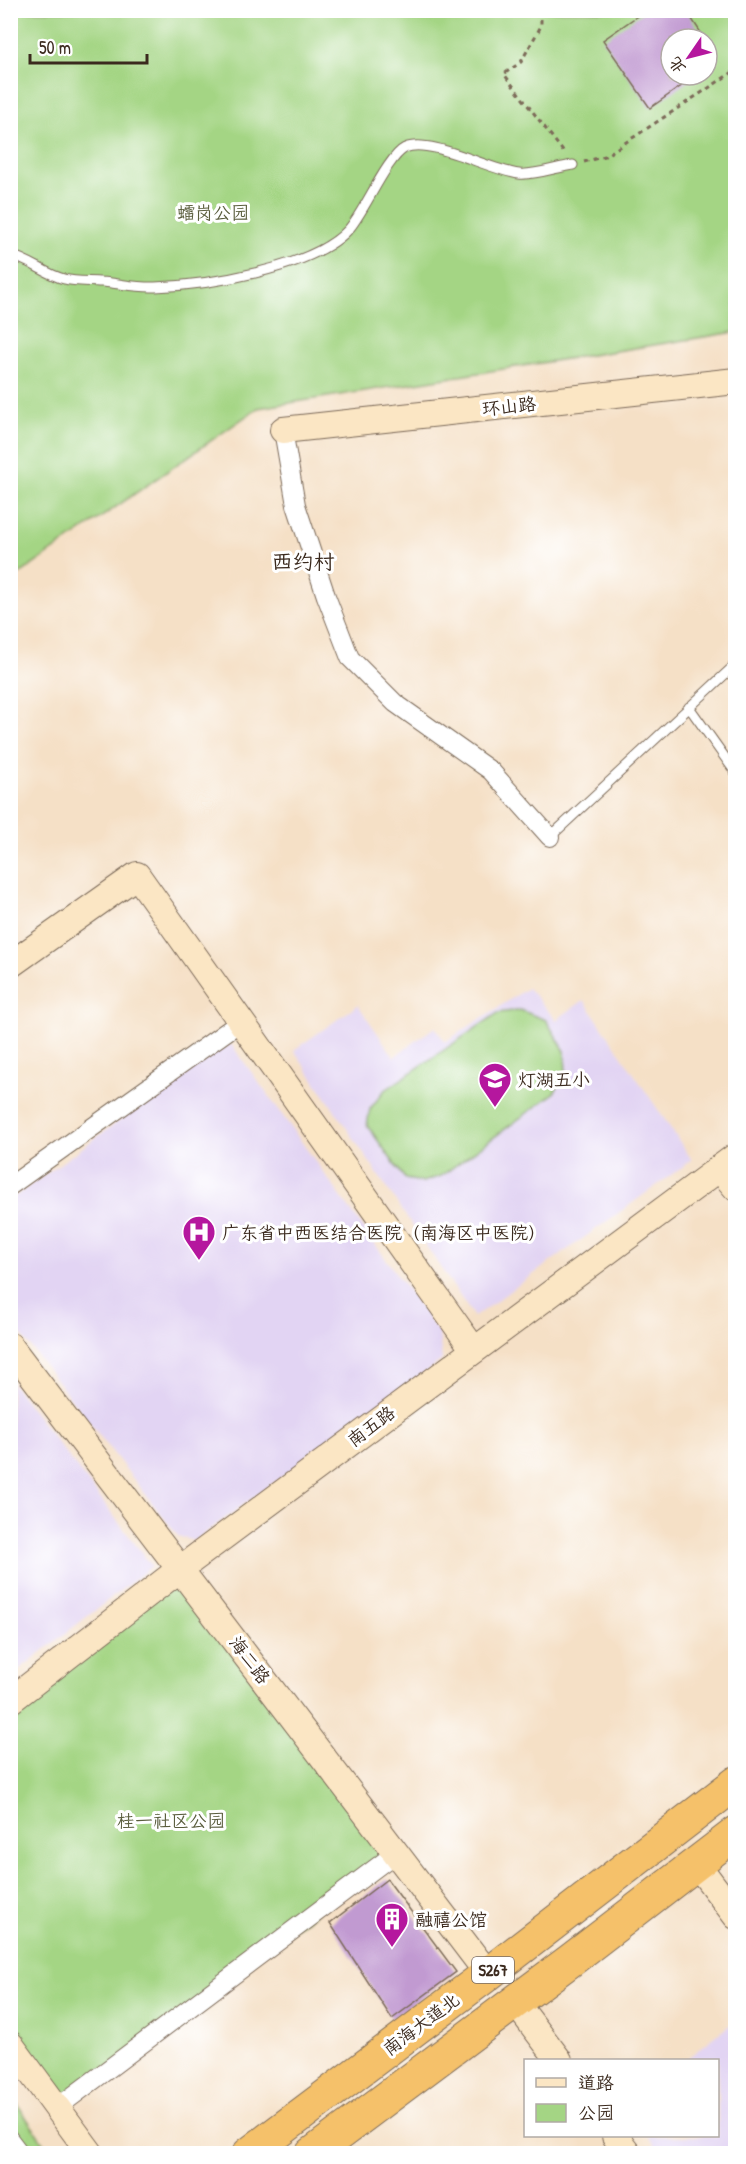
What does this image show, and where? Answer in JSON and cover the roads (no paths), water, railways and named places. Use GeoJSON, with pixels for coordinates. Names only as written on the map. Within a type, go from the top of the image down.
{"type":"FeatureCollection","features":[{"type":"Feature","properties":{"kind":"highway","name":"南海大道北"},"geometry":{"type":"LineString","coordinates":[[249,2154],[488,1974],[735,1782]]}},
{"type":"Feature","properties":{"kind":"highway","name":"S267"},"geometry":{"type":"LineString","coordinates":[[312,2154],[735,1833]]}},
{"type":"Feature","properties":{"kind":"street","name":"环山路"},"geometry":{"type":"LineString","coordinates":[[283,430],[735,381]]}},
{"type":"Feature","properties":{"kind":"street"},"geometry":{"type":"LineString","coordinates":[[283,430],[296,505],[326,596],[350,658],[395,703],[491,771],[550,837]]}},
{"type":"Feature","properties":{"kind":"street"},"geometry":{"type":"LineString","coordinates":[[10,965],[137,875],[474,1350]]}},
{"type":"Feature","properties":{"kind":"street"},"geometry":{"type":"LineString","coordinates":[[10,1186],[240,1022]]}},
{"type":"Feature","properties":{"kind":"street"},"geometry":{"type":"LineString","coordinates":[[727,1162],[735,1188]]}},
{"type":"Feature","properties":{"kind":"street","name":"南五路"},"geometry":{"type":"LineString","coordinates":[[10,1701],[180,1569],[727,1162]]}},
{"type":"Feature","properties":{"kind":"street","name":"海二路"},"geometry":{"type":"LineString","coordinates":[[10,1346],[488,1974]]}},
{"type":"Feature","properties":{"kind":"street"},"geometry":{"type":"LineString","coordinates":[[58,2107],[397,1852]]}},
{"type":"Feature","properties":{"kind":"street"},"geometry":{"type":"LineString","coordinates":[[696,1863],[735,1916]]}},
{"type":"Feature","properties":{"kind":"street"},"geometry":{"type":"LineString","coordinates":[[515,2002],[558,2059]]}},
{"type":"Feature","properties":{"kind":"street"},"geometry":{"type":"LineString","coordinates":[[10,2044],[91,2154]]}},
{"type":"Feature","properties":{"kind":"street"},"geometry":{"type":"LineString","coordinates":[[616,2137],[629,2154]]}},
{"type":"Feature","properties":{"kind":"lane"},"geometry":{"type":"LineString","coordinates":[[10,255],[23,258],[45,272],[65,279],[153,287],[206,282],[269,269],[317,253],[348,230],[386,170],[403,149],[416,145],[438,148],[497,170],[522,174],[573,165]]}},
{"type":"Feature","properties":{"kind":"lane"},"geometry":{"type":"LineString","coordinates":[[550,837],[735,664]]}},
{"type":"Feature","properties":{"kind":"lane"},"geometry":{"type":"LineString","coordinates":[[689,707],[735,773]]}},
{"type":"Feature","properties":{"kind":"lane"},"geometry":{"type":"LineString","coordinates":[[10,2133],[14,2146],[26,2154]]}},
{"type":"Feature","properties":{"kind":"place","name":"灯湖五小"},"geometry":{"type":"Point","coordinates":[495,1108]}},
{"type":"Feature","properties":{"kind":"place","name":"广东省中西医结合医院（南海区中医院）"},"geometry":{"type":"Point","coordinates":[199,1261]}},
{"type":"Feature","properties":{"kind":"place","name":"融禧公馆"},"geometry":{"type":"Point","coordinates":[392,1948]}},
{"type":"Feature","properties":{"kind":"district","name":"西约村"},"geometry":{"type":"Point","coordinates":[303,561]}},
{"type":"Feature","properties":{"kind":"park label","name":"𧒽岗公园"},"geometry":{"type":"Point","coordinates":[213,212]}},
{"type":"Feature","properties":{"kind":"park label","name":"桂一社区公园"},"geometry":{"type":"Point","coordinates":[171,1820]}}]}
